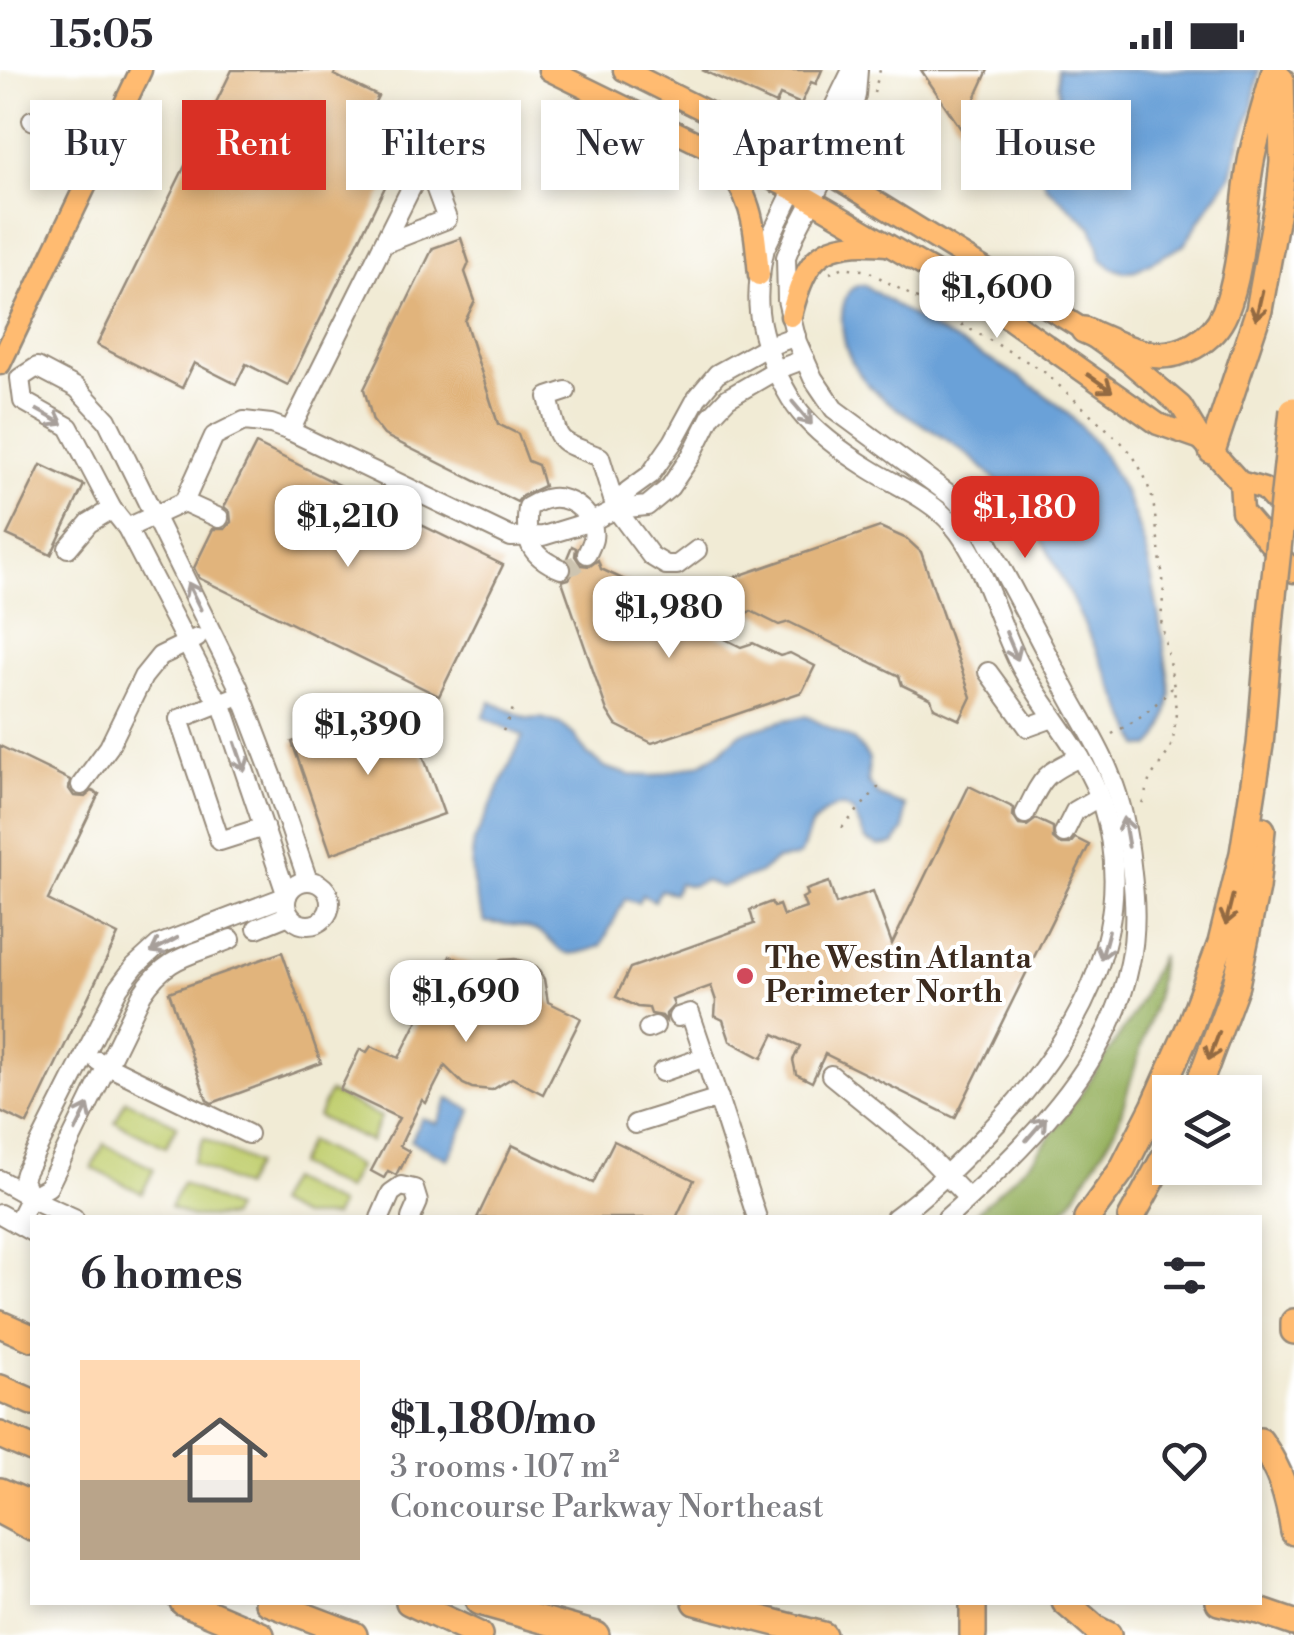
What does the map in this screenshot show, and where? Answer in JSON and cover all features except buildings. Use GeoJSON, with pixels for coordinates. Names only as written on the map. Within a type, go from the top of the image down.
{"type":"FeatureCollection","features":[{"type":"Feature","properties":{"kind":"highway"},"geometry":{"type":"LineString","coordinates":[[1084,330],[1152,354],[1174,354],[1201,342],[1224,315],[1233,281],[1250,164],[1278,70]]}},
{"type":"Feature","properties":{"kind":"highway"},"geometry":{"type":"LineString","coordinates":[[1207,445],[1260,310],[1283,162],[1278,70]]}},
{"type":"Feature","properties":{"kind":"highway"},"geometry":{"type":"LineString","coordinates":[[1090,1215],[1122,1170],[1190,1026],[1221,944],[1244,854],[1260,745],[1294,399]]}},
{"type":"Feature","properties":{"kind":"highway"},"geometry":{"type":"LineString","coordinates":[[1202,1075],[1236,984],[1256,888],[1262,842],[1260,745]]}},
{"type":"Feature","properties":{"kind":"highway"},"geometry":{"type":"LineString","coordinates":[[1134,1215],[1152,1181]]}},
{"type":"Feature","properties":{"kind":"highway"},"geometry":{"type":"LineString","coordinates":[[0,1312],[30,1323]]}},
{"type":"Feature","properties":{"kind":"highway"},"geometry":{"type":"LineString","coordinates":[[1294,1322],[1294,1332]]}},
{"type":"Feature","properties":{"kind":"highway"},"geometry":{"type":"LineString","coordinates":[[0,1324],[30,1337]]}},
{"type":"Feature","properties":{"kind":"highway"},"geometry":{"type":"LineString","coordinates":[[0,1388],[30,1401]]}},
{"type":"Feature","properties":{"kind":"highway"},"geometry":{"type":"LineString","coordinates":[[0,1436],[30,1449]]}},
{"type":"Feature","properties":{"kind":"highway"},"geometry":{"type":"LineString","coordinates":[[1262,1444],[1288,1494],[1294,1532]]}},
{"type":"Feature","properties":{"kind":"highway"},"geometry":{"type":"LineString","coordinates":[[0,1491],[30,1505]]}},
{"type":"Feature","properties":{"kind":"highway"},"geometry":{"type":"LineString","coordinates":[[0,1511],[30,1527]]}},
{"type":"Feature","properties":{"kind":"highway"},"geometry":{"type":"LineString","coordinates":[[189,1605],[261,1635]]}},
{"type":"Feature","properties":{"kind":"highway"},"geometry":{"type":"LineString","coordinates":[[276,1605],[354,1635]]}},
{"type":"Feature","properties":{"kind":"highway"},"geometry":{"type":"LineString","coordinates":[[415,1605],[480,1635]]}},
{"type":"Feature","properties":{"kind":"highway"},"geometry":{"type":"LineString","coordinates":[[490,1605],[596,1635]]}},
{"type":"Feature","properties":{"kind":"highway"},"geometry":{"type":"LineString","coordinates":[[708,1605],[823,1635]]}},
{"type":"Feature","properties":{"kind":"highway"},"geometry":{"type":"LineString","coordinates":[[973,1605],[974,1635]]}},
{"type":"Feature","properties":{"kind":"highway"},"geometry":{"type":"LineString","coordinates":[[1069,1605],[1108,1635]]}},
{"type":"Feature","properties":{"kind":"highway"},"geometry":{"type":"LineString","coordinates":[[1232,1605],[1294,1623]]}},
{"type":"Feature","properties":{"kind":"main road"},"geometry":{"type":"LineString","coordinates":[[127,100],[141,70]]}},
{"type":"Feature","properties":{"kind":"main road"},"geometry":{"type":"LineString","coordinates":[[550,70],[699,143]]}},
{"type":"Feature","properties":{"kind":"main road"},"geometry":{"type":"LineString","coordinates":[[624,70],[699,108]]}},
{"type":"Feature","properties":{"kind":"main road"},"geometry":{"type":"LineString","coordinates":[[0,365],[84,190]]}},
{"type":"Feature","properties":{"kind":"main road"},"geometry":{"type":"LineString","coordinates":[[742,190],[754,224],[759,275]]}},
{"type":"Feature","properties":{"kind":"main road"},"geometry":{"type":"LineString","coordinates":[[793,190],[981,299],[1158,424],[1207,445]]}},
{"type":"Feature","properties":{"kind":"main road"},"geometry":{"type":"LineString","coordinates":[[856,190],[1084,330],[1129,362],[1181,406],[1207,445],[1240,482],[1264,489],[1294,523]]}},
{"type":"Feature","properties":{"kind":"main road"},"geometry":{"type":"LineString","coordinates":[[793,326],[798,288],[806,268],[820,255],[844,245],[889,246]]}},
{"type":"Feature","properties":{"kind":"main road"},"geometry":{"type":"LineString","coordinates":[[1240,482],[1242,511],[1294,572]]}},
{"type":"Feature","properties":{"kind":"street"},"geometry":{"type":"LineString","coordinates":[[844,100],[855,70]]}},
{"type":"Feature","properties":{"kind":"street"},"geometry":{"type":"LineString","coordinates":[[290,431],[383,244],[425,160],[447,219],[383,244]]}},
{"type":"Feature","properties":{"kind":"street"},"geometry":{"type":"LineString","coordinates":[[806,190],[765,248],[759,275],[760,328],[776,370],[800,414],[816,429],[866,466],[940,511],[955,527],[981,574],[1019,662],[1080,757],[1099,796],[1110,832],[1113,864],[1110,926],[1078,1018],[1012,1110],[899,1215]]}},
{"type":"Feature","properties":{"kind":"street"},"geometry":{"type":"LineString","coordinates":[[803,195],[786,258],[786,289],[793,326],[813,378],[834,409],[953,497],[984,535],[1109,771],[1126,827],[1135,895],[1134,930],[1120,1000],[1104,1034],[1060,1102],[1016,1152],[950,1215]]}},
{"type":"Feature","properties":{"kind":"street"},"geometry":{"type":"LineString","coordinates":[[616,509],[628,491],[650,475],[674,442],[697,398],[717,374],[766,347],[793,326]]}},
{"type":"Feature","properties":{"kind":"street"},"geometry":{"type":"LineString","coordinates":[[127,528],[184,502],[214,436],[244,421],[290,431],[511,538],[544,536],[616,509],[647,506],[670,487],[711,416],[728,398],[776,370],[805,359]]}},
{"type":"Feature","properties":{"kind":"street"},"geometry":{"type":"LineString","coordinates":[[0,365],[20,378]]}},
{"type":"Feature","properties":{"kind":"street"},"geometry":{"type":"LineString","coordinates":[[20,378],[37,367],[77,388],[107,420],[242,695],[308,881]]}},
{"type":"Feature","properties":{"kind":"street"},"geometry":{"type":"LineString","coordinates":[[20,378],[22,401],[69,427],[112,509],[127,528],[212,692],[221,702],[288,905],[298,922],[319,922],[329,910],[326,889],[308,881],[295,886],[288,905],[256,928]]}},
{"type":"Feature","properties":{"kind":"street"},"geometry":{"type":"LineString","coordinates":[[566,392],[548,397],[559,438],[600,457],[616,509],[651,556],[666,565],[677,565],[698,550]]}},
{"type":"Feature","properties":{"kind":"street"},"geometry":{"type":"LineString","coordinates":[[561,568],[532,550],[525,531],[528,507],[544,499],[563,499],[577,505],[592,521],[593,538],[587,554]]}},
{"type":"Feature","properties":{"kind":"street"},"geometry":{"type":"LineString","coordinates":[[184,502],[219,518]]}},
{"type":"Feature","properties":{"kind":"street"},"geometry":{"type":"LineString","coordinates":[[68,548],[89,523],[112,509]]}},
{"type":"Feature","properties":{"kind":"street"},"geometry":{"type":"LineString","coordinates":[[81,785],[109,747],[143,677],[160,656],[211,631]]}},
{"type":"Feature","properties":{"kind":"street"},"geometry":{"type":"LineString","coordinates":[[988,672],[1028,727],[1053,718]]}},
{"type":"Feature","properties":{"kind":"street"},"geometry":{"type":"LineString","coordinates":[[242,695],[179,718],[220,841],[264,827]]}},
{"type":"Feature","properties":{"kind":"street"},"geometry":{"type":"LineString","coordinates":[[1025,814],[1039,785],[1052,770],[1080,757]]}},
{"type":"Feature","properties":{"kind":"street"},"geometry":{"type":"LineString","coordinates":[[1064,832],[1075,811],[1099,796]]}},
{"type":"Feature","properties":{"kind":"street"},"geometry":{"type":"LineString","coordinates":[[30,1196],[22,1180],[25,1173],[119,987],[135,966],[158,945],[218,922],[288,905]]}},
{"type":"Feature","properties":{"kind":"street"},"geometry":{"type":"LineString","coordinates":[[16,1223],[30,1196],[48,1187],[154,976],[169,964],[228,941],[218,922]]}},
{"type":"Feature","properties":{"kind":"street"},"geometry":{"type":"LineString","coordinates":[[678,1017],[690,1013],[757,1215]]}},
{"type":"Feature","properties":{"kind":"street"},"geometry":{"type":"LineString","coordinates":[[84,1054],[248,1134]]}},
{"type":"Feature","properties":{"kind":"street"},"geometry":{"type":"LineString","coordinates":[[662,1072],[705,1056]]}},
{"type":"Feature","properties":{"kind":"street"},"geometry":{"type":"LineString","coordinates":[[832,1075],[918,1146],[968,1198]]}},
{"type":"Feature","properties":{"kind":"street"},"geometry":{"type":"LineString","coordinates":[[635,1124],[719,1098]]}},
{"type":"Feature","properties":{"kind":"street"},"geometry":{"type":"LineString","coordinates":[[747,1184],[766,1178]]}},
{"type":"Feature","properties":{"kind":"street"},"geometry":{"type":"LineString","coordinates":[[0,1180],[68,1215]]}},
{"type":"Feature","properties":{"kind":"street"},"geometry":{"type":"LineString","coordinates":[[381,1215],[391,1193],[401,1186],[414,1189],[418,1202],[412,1215]]}},
{"type":"Feature","properties":{"kind":"path"},"geometry":{"type":"LineString","coordinates":[[823,275],[844,267],[868,271],[1008,348],[1070,394],[1132,454],[1144,474],[1153,500],[1164,587],[1161,620],[1176,713],[1173,742],[1150,778],[1140,809]]}},
{"type":"Feature","properties":{"kind":"path"},"geometry":{"type":"LineString","coordinates":[[1107,738],[1136,722],[1174,688]]}},
{"type":"Feature","properties":{"kind":"path"},"geometry":{"type":"LineString","coordinates":[[502,732],[514,709]]}},
{"type":"Feature","properties":{"kind":"path"},"geometry":{"type":"LineString","coordinates":[[842,828],[882,783]]}},
{"type":"Feature","properties":{"kind":"green space"},"geometry":{"type":"Polygon","coordinates":[[[1161,955],[1156,998],[1116,1129],[1071,1202],[1057,1215],[974,1215],[1035,1157],[1133,1015],[1161,955]]]}},
{"type":"Feature","properties":{"kind":"green space"},"geometry":{"type":"Polygon","coordinates":[[[329,1092],[381,1117],[370,1142],[318,1117],[329,1092]]]}},
{"type":"Feature","properties":{"kind":"green space"},"geometry":{"type":"Polygon","coordinates":[[[126,1100],[177,1125],[166,1147],[115,1122],[126,1100]]]}},
{"type":"Feature","properties":{"kind":"green space"},"geometry":{"type":"Polygon","coordinates":[[[204,1138],[255,1164],[243,1187],[192,1162],[204,1138]]]}},
{"type":"Feature","properties":{"kind":"green space"},"geometry":{"type":"Polygon","coordinates":[[[308,1141],[358,1166],[346,1190],[297,1165],[308,1141]]]}},
{"type":"Feature","properties":{"kind":"green space"},"geometry":{"type":"Polygon","coordinates":[[[104,1144],[154,1169],[142,1193],[92,1168],[104,1144]]]}},
{"type":"Feature","properties":{"kind":"green space"},"geometry":{"type":"Polygon","coordinates":[[[288,1179],[339,1205],[334,1215],[297,1215],[275,1204],[288,1179]]]}},
{"type":"Feature","properties":{"kind":"green space"},"geometry":{"type":"Polygon","coordinates":[[[182,1183],[234,1209],[230,1215],[187,1215],[170,1207],[182,1183]]]}},
{"type":"Feature","properties":{"kind":"water"},"geometry":{"type":"Polygon","coordinates":[[[1057,70],[1259,70],[1251,113],[1230,177],[1184,245],[1136,270],[1124,272],[1101,259],[1092,227],[1050,190],[1131,190],[1131,100],[1058,100],[1057,70]]]}},
{"type":"Feature","properties":{"kind":"water"},"geometry":{"type":"Polygon","coordinates":[[[859,285],[1049,397],[1082,428],[1104,456],[1130,505],[1142,540],[1171,692],[1162,730],[1150,747],[1140,746],[1058,570],[1024,512],[975,461],[885,400],[854,365],[845,343],[842,316],[848,294],[859,285]]]}},
{"type":"Feature","properties":{"kind":"water"},"geometry":{"type":"Polygon","coordinates":[[[491,702],[528,719],[561,724],[588,755],[607,768],[630,775],[654,776],[700,764],[741,733],[806,716],[852,739],[863,750],[869,759],[868,782],[879,796],[905,806],[904,829],[894,844],[879,846],[866,840],[853,812],[835,807],[811,826],[801,854],[794,858],[776,860],[760,873],[721,887],[704,881],[691,886],[679,883],[674,893],[660,890],[655,901],[642,895],[638,903],[625,899],[601,946],[584,952],[564,952],[539,933],[485,922],[478,902],[472,873],[474,842],[523,736],[483,717],[491,702]]]}},
{"type":"Feature","properties":{"kind":"water"},"geometry":{"type":"Polygon","coordinates":[[[449,1099],[472,1110],[448,1159],[411,1141],[422,1118],[437,1124],[449,1099]]]}},
{"type":"Feature","properties":{"kind":"tunnel"},"geometry":{"type":"LineString","coordinates":[[561,569],[575,565],[587,554]]}},
{"type":"Feature","properties":{"kind":"place","name":"The Westin Atlanta Perimeter North"},"geometry":{"type":"Point","coordinates":[745,976]}}]}
